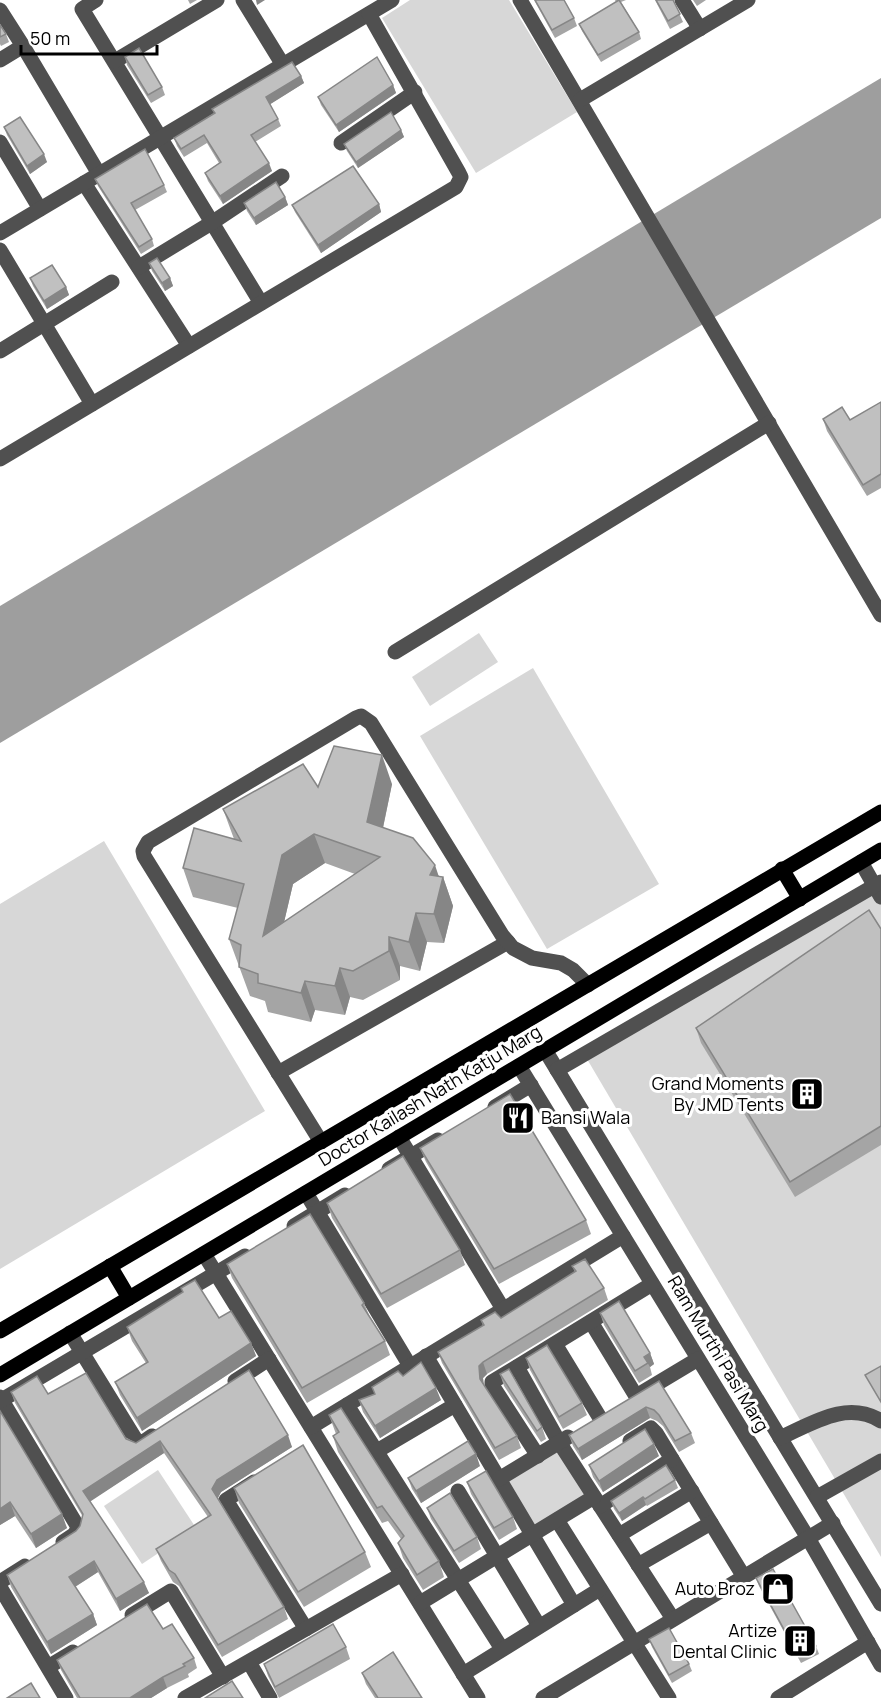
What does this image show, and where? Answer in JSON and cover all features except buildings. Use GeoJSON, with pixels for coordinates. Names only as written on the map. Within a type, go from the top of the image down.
{"type":"FeatureCollection","features":[{"type":"Feature","properties":{"kind":"main road","name":"Doctor Kailash Nath Katju Marg"},"geometry":{"type":"LineString","coordinates":[[0,1331],[881,812]]}},
{"type":"Feature","properties":{"kind":"main road","name":"Doctor Kailash Nath Katju Marg"},"geometry":{"type":"LineString","coordinates":[[0,1375],[861,862],[879,854]]}},
{"type":"Feature","properties":{"kind":"main road"},"geometry":{"type":"LineString","coordinates":[[782,869],[800,899]]}},
{"type":"Feature","properties":{"kind":"main road"},"geometry":{"type":"LineString","coordinates":[[110,1266],[129,1298]]}},
{"type":"Feature","properties":{"kind":"street"},"geometry":{"type":"LineString","coordinates":[[96,0],[79,4],[261,303]]}},
{"type":"Feature","properties":{"kind":"street"},"geometry":{"type":"LineString","coordinates":[[115,61],[217,0]]}},
{"type":"Feature","properties":{"kind":"street"},"geometry":{"type":"LineString","coordinates":[[243,0],[283,65]]}},
{"type":"Feature","properties":{"kind":"street"},"geometry":{"type":"LineString","coordinates":[[0,233],[392,0]]}},
{"type":"Feature","properties":{"kind":"street"},"geometry":{"type":"LineString","coordinates":[[682,0],[700,29]]}},
{"type":"Feature","properties":{"kind":"street"},"geometry":{"type":"LineString","coordinates":[[580,100],[748,0]]}},
{"type":"Feature","properties":{"kind":"street"},"geometry":{"type":"LineString","coordinates":[[525,2],[881,615]]}},
{"type":"Feature","properties":{"kind":"street"},"geometry":{"type":"LineString","coordinates":[[0,10],[99,174]]}},
{"type":"Feature","properties":{"kind":"street"},"geometry":{"type":"LineString","coordinates":[[0,459],[456,187],[460,177],[459,172],[416,92],[369,14]]}},
{"type":"Feature","properties":{"kind":"street"},"geometry":{"type":"LineString","coordinates":[[0,60],[23,46]]}},
{"type":"Feature","properties":{"kind":"street"},"geometry":{"type":"LineString","coordinates":[[341,143],[416,92]]}},
{"type":"Feature","properties":{"kind":"street"},"geometry":{"type":"LineString","coordinates":[[0,142],[40,209]]}},
{"type":"Feature","properties":{"kind":"street"},"geometry":{"type":"LineString","coordinates":[[139,267],[282,176]]}},
{"type":"Feature","properties":{"kind":"street"},"geometry":{"type":"LineString","coordinates":[[84,183],[189,346]]}},
{"type":"Feature","properties":{"kind":"street"},"geometry":{"type":"LineString","coordinates":[[0,250],[92,404]]}},
{"type":"Feature","properties":{"kind":"street"},"geometry":{"type":"LineString","coordinates":[[0,351],[112,282]]}},
{"type":"Feature","properties":{"kind":"street"},"geometry":{"type":"LineString","coordinates":[[395,652],[769,423]]}},
{"type":"Feature","properties":{"kind":"street"},"geometry":{"type":"LineString","coordinates":[[321,1142],[150,866],[143,850],[148,842],[356,718],[361,716],[371,723],[502,935],[513,948],[532,958],[561,963],[573,969],[588,985]]}},
{"type":"Feature","properties":{"kind":"street"},"geometry":{"type":"LineString","coordinates":[[557,1070],[879,889],[861,862]]}},
{"type":"Feature","properties":{"kind":"street"},"geometry":{"type":"LineString","coordinates":[[279,1073],[508,942]]}},
{"type":"Feature","properties":{"kind":"street","name":"Ram Murthi Pasi Marg"},"geometry":{"type":"LineString","coordinates":[[544,1050],[881,1604]]}},
{"type":"Feature","properties":{"kind":"street","name":"Ram Murthi Pasi Marg"},"geometry":{"type":"LineString","coordinates":[[519,1066],[808,1538],[881,1665]]}},
{"type":"Feature","properties":{"kind":"street"},"geometry":{"type":"LineString","coordinates":[[481,1115],[531,1085]]}},
{"type":"Feature","properties":{"kind":"street"},"geometry":{"type":"LineString","coordinates":[[373,1178],[450,1132]]}},
{"type":"Feature","properties":{"kind":"street"},"geometry":{"type":"LineString","coordinates":[[399,1137],[503,1309]]}},
{"type":"Feature","properties":{"kind":"street"},"geometry":{"type":"LineString","coordinates":[[277,1236],[354,1189]]}},
{"type":"Feature","properties":{"kind":"street"},"geometry":{"type":"LineString","coordinates":[[306,1193],[410,1366]]}},
{"type":"Feature","properties":{"kind":"street"},"geometry":{"type":"LineString","coordinates":[[311,1427],[623,1236]]}},
{"type":"Feature","properties":{"kind":"street"},"geometry":{"type":"LineString","coordinates":[[54,1548],[75,1534],[78,1527],[1,1400],[256,1249]]}},
{"type":"Feature","properties":{"kind":"street"},"geometry":{"type":"LineString","coordinates":[[204,1254],[311,1427],[315,1444],[402,1574],[478,1698]]}},
{"type":"Feature","properties":{"kind":"street"},"geometry":{"type":"LineString","coordinates":[[538,1456],[492,1385],[493,1380],[652,1284]]}},
{"type":"Feature","properties":{"kind":"street"},"geometry":{"type":"LineString","coordinates":[[591,1322],[631,1399],[698,1359]]}},
{"type":"Feature","properties":{"kind":"street"},"geometry":{"type":"LineString","coordinates":[[70,1333],[139,1445],[169,1425]]}},
{"type":"Feature","properties":{"kind":"street"},"geometry":{"type":"LineString","coordinates":[[492,1474],[538,1456],[595,1421],[555,1344]]}},
{"type":"Feature","properties":{"kind":"street"},"geometry":{"type":"LineString","coordinates":[[426,1356],[455,1405],[470,1442],[532,1535],[574,1605]]}},
{"type":"Feature","properties":{"kind":"street"},"geometry":{"type":"LineString","coordinates":[[219,1392],[269,1359]]}},
{"type":"Feature","properties":{"kind":"street"},"geometry":{"type":"LineString","coordinates":[[517,1367],[560,1442],[584,1470],[597,1501],[673,1619]]}},
{"type":"Feature","properties":{"kind":"street"},"geometry":{"type":"LineString","coordinates":[[347,1405],[377,1451],[404,1483],[502,1649]]}},
{"type":"Feature","properties":{"kind":"street"},"geometry":{"type":"LineString","coordinates":[[377,1451],[455,1405]]}},
{"type":"Feature","properties":{"kind":"street"},"geometry":{"type":"LineString","coordinates":[[780,1438],[841,1413],[864,1413],[881,1421]]}},
{"type":"Feature","properties":{"kind":"street"},"geometry":{"type":"LineString","coordinates":[[619,1448],[651,1428],[656,1433],[744,1577]]}},
{"type":"Feature","properties":{"kind":"street"},"geometry":{"type":"LineString","coordinates":[[420,1603],[557,1520],[597,1501],[672,1459]]}},
{"type":"Feature","properties":{"kind":"street"},"geometry":{"type":"LineString","coordinates":[[817,1497],[881,1461]]}},
{"type":"Feature","properties":{"kind":"street"},"geometry":{"type":"LineString","coordinates":[[263,1476],[226,1500],[306,1629]]}},
{"type":"Feature","properties":{"kind":"street"},"geometry":{"type":"LineString","coordinates":[[458,1491],[539,1626]]}},
{"type":"Feature","properties":{"kind":"street"},"geometry":{"type":"LineString","coordinates":[[619,1535],[692,1491]]}},
{"type":"Feature","properties":{"kind":"street"},"geometry":{"type":"LineString","coordinates":[[557,1520],[669,1698]]}},
{"type":"Feature","properties":{"kind":"street"},"geometry":{"type":"LineString","coordinates":[[638,1565],[711,1523]]}},
{"type":"Feature","properties":{"kind":"street"},"geometry":{"type":"LineString","coordinates":[[549,1696],[832,1523]]}},
{"type":"Feature","properties":{"kind":"street"},"geometry":{"type":"LineString","coordinates":[[0,1582],[36,1559]]}},
{"type":"Feature","properties":{"kind":"street"},"geometry":{"type":"LineString","coordinates":[[185,1698],[402,1574]]}},
{"type":"Feature","properties":{"kind":"street"},"geometry":{"type":"LineString","coordinates":[[463,1674],[600,1589]]}},
{"type":"Feature","properties":{"kind":"street"},"geometry":{"type":"LineString","coordinates":[[123,1621],[171,1591],[223,1677]]}},
{"type":"Feature","properties":{"kind":"street"},"geometry":{"type":"LineString","coordinates":[[3,1597],[66,1698]]}},
{"type":"Feature","properties":{"kind":"street"},"geometry":{"type":"LineString","coordinates":[[778,1698],[868,1642]]}},
{"type":"Feature","properties":{"kind":"street"},"geometry":{"type":"LineString","coordinates":[[48,1667],[85,1644]]}},
{"type":"Feature","properties":{"kind":"street"},"geometry":{"type":"LineString","coordinates":[[249,1662],[270,1698]]}},
{"type":"Feature","properties":{"kind":"shaded area"},"geometry":{"type":"Polygon","coordinates":[[[410,0],[509,0],[577,112],[476,173],[382,18],[410,0]]]}},
{"type":"Feature","properties":{"kind":"shaded area"},"geometry":{"type":"Polygon","coordinates":[[[881,78],[881,218],[0,743],[0,606],[881,78]]]}},
{"type":"Feature","properties":{"kind":"shaded area"},"geometry":{"type":"Polygon","coordinates":[[[479,633],[498,662],[430,706],[412,677],[479,633]]]}},
{"type":"Feature","properties":{"kind":"shaded area"},"geometry":{"type":"Polygon","coordinates":[[[533,668],[659,884],[547,949],[420,736],[533,668]]]}},
{"type":"Feature","properties":{"kind":"shaded area"},"geometry":{"type":"Polygon","coordinates":[[[104,841],[265,1111],[0,1269],[0,904],[104,841]]]}},
{"type":"Feature","properties":{"kind":"shaded area"},"geometry":{"type":"Polygon","coordinates":[[[881,882],[881,1557],[587,1059],[881,882]]]}},
{"type":"Feature","properties":{"kind":"shaded area"},"geometry":{"type":"Polygon","coordinates":[[[561,1448],[590,1494],[534,1529],[505,1483],[561,1448]]]}},
{"type":"Feature","properties":{"kind":"shaded area"},"geometry":{"type":"Polygon","coordinates":[[[158,1470],[196,1528],[142,1564],[104,1506],[158,1470]]]}},
{"type":"Feature","properties":{"kind":"place","name":"Grand Moments By JMD Tents"},"geometry":{"type":"Point","coordinates":[807,1094]}},
{"type":"Feature","properties":{"kind":"place","name":"Bansi Wala"},"geometry":{"type":"Point","coordinates":[518,1118]}},
{"type":"Feature","properties":{"kind":"place","name":"Auto Broz"},"geometry":{"type":"Point","coordinates":[778,1589]}},
{"type":"Feature","properties":{"kind":"place","name":"Artize Dental Clinic"},"geometry":{"type":"Point","coordinates":[800,1641]}}]}
